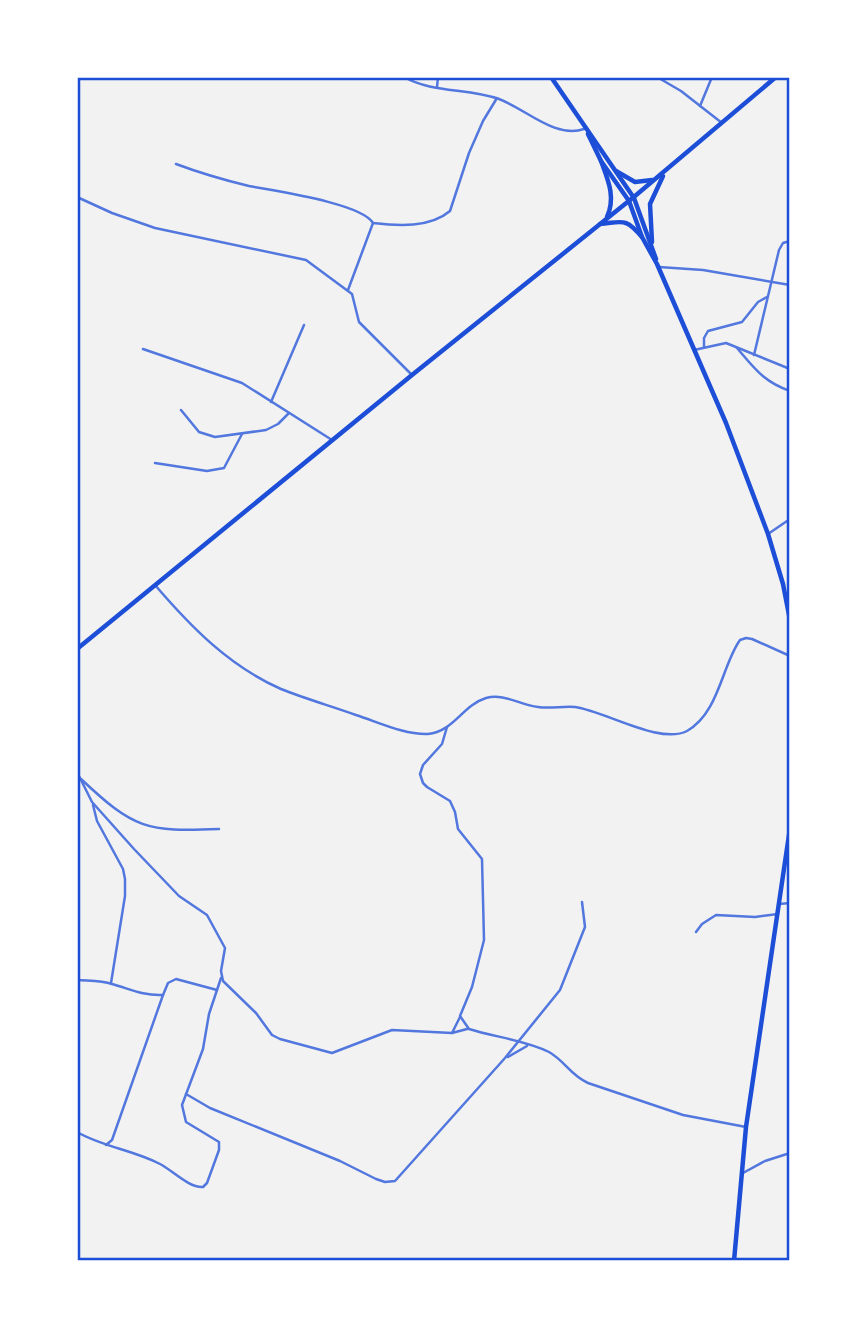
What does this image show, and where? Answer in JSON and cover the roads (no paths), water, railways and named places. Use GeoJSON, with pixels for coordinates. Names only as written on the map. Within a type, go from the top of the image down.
{"type":"FeatureCollection","features":[{"type":"Feature","properties":{"kind":"main road"},"geometry":{"type":"LineString","coordinates":[[551,77],[616,171],[652,242],[658,265]]}},
{"type":"Feature","properties":{"kind":"main road"},"geometry":{"type":"LineString","coordinates":[[77,649],[666,171],[776,77]]}},
{"type":"Feature","properties":{"kind":"main road"},"geometry":{"type":"LineString","coordinates":[[586,131],[601,161],[611,193],[612,203],[607,218]]}},
{"type":"Feature","properties":{"kind":"main road"},"geometry":{"type":"LineString","coordinates":[[601,161],[631,199],[642,237]]}},
{"type":"Feature","properties":{"kind":"main road"},"geometry":{"type":"LineString","coordinates":[[616,171],[626,179],[639,183],[659,176]]}},
{"type":"Feature","properties":{"kind":"main road"},"geometry":{"type":"LineString","coordinates":[[652,242],[650,204],[666,171]]}},
{"type":"Feature","properties":{"kind":"main road"},"geometry":{"type":"LineString","coordinates":[[599,224],[625,221],[633,226],[658,265],[726,423],[768,534],[783,584],[790,620]]}},
{"type":"Feature","properties":{"kind":"main road"},"geometry":{"type":"LineString","coordinates":[[734,1261],[746,1127],[790,828]]}},
{"type":"Feature","properties":{"kind":"street"},"geometry":{"type":"LineString","coordinates":[[404,77],[419,84],[497,98],[560,129],[586,131]]}},
{"type":"Feature","properties":{"kind":"street"},"geometry":{"type":"LineString","coordinates":[[437,87],[438,77]]}},
{"type":"Feature","properties":{"kind":"street"},"geometry":{"type":"LineString","coordinates":[[657,77],[722,122]]}},
{"type":"Feature","properties":{"kind":"street"},"geometry":{"type":"LineString","coordinates":[[700,106],[712,77]]}},
{"type":"Feature","properties":{"kind":"street"},"geometry":{"type":"LineString","coordinates":[[176,164],[228,180],[333,203],[362,214],[373,223],[403,227],[443,216],[450,211],[468,153],[497,98]]}},
{"type":"Feature","properties":{"kind":"street"},"geometry":{"type":"LineString","coordinates":[[77,197],[155,228],[306,260],[348,290],[354,298],[359,322],[412,375]]}},
{"type":"Feature","properties":{"kind":"street"},"geometry":{"type":"LineString","coordinates":[[348,290],[373,223]]}},
{"type":"Feature","properties":{"kind":"street"},"geometry":{"type":"LineString","coordinates":[[754,355],[780,246],[790,241]]}},
{"type":"Feature","properties":{"kind":"street"},"geometry":{"type":"LineString","coordinates":[[658,265],[790,285]]}},
{"type":"Feature","properties":{"kind":"street"},"geometry":{"type":"LineString","coordinates":[[704,347],[704,338],[708,331],[742,322],[758,302],[768,296]]}},
{"type":"Feature","properties":{"kind":"street"},"geometry":{"type":"LineString","coordinates":[[271,402],[304,325]]}},
{"type":"Feature","properties":{"kind":"street"},"geometry":{"type":"LineString","coordinates":[[694,350],[726,343],[790,369]]}},
{"type":"Feature","properties":{"kind":"street"},"geometry":{"type":"LineString","coordinates":[[735,346],[762,378],[774,386],[790,391]]}},
{"type":"Feature","properties":{"kind":"street"},"geometry":{"type":"LineString","coordinates":[[143,349],[162,358],[230,378],[332,440]]}},
{"type":"Feature","properties":{"kind":"street"},"geometry":{"type":"LineString","coordinates":[[181,410],[193,427],[205,436],[223,437],[273,427],[288,414]]}},
{"type":"Feature","properties":{"kind":"street"},"geometry":{"type":"LineString","coordinates":[[155,463],[207,471],[224,468],[242,434]]}},
{"type":"Feature","properties":{"kind":"street"},"geometry":{"type":"LineString","coordinates":[[768,534],[790,519]]}},
{"type":"Feature","properties":{"kind":"street"},"geometry":{"type":"LineString","coordinates":[[155,585],[219,651],[250,672],[280,688],[382,723],[430,734],[447,727],[478,701],[499,698],[536,707],[579,708],[650,731],[681,733],[696,723],[719,691],[740,640],[752,639],[790,656]]}},
{"type":"Feature","properties":{"kind":"street"},"geometry":{"type":"LineString","coordinates":[[77,715],[77,729]]}},
{"type":"Feature","properties":{"kind":"street"},"geometry":{"type":"LineString","coordinates":[[447,727],[442,744],[423,765],[420,774],[427,787],[450,801],[458,828],[482,859],[484,940],[471,987],[452,1033]]}},
{"type":"Feature","properties":{"kind":"street"},"geometry":{"type":"LineString","coordinates":[[78,774],[92,802],[97,821],[123,869],[125,879],[125,896],[111,983]]}},
{"type":"Feature","properties":{"kind":"street"},"geometry":{"type":"LineString","coordinates":[[78,774],[118,812],[143,825],[176,831],[219,829]]}},
{"type":"Feature","properties":{"kind":"street"},"geometry":{"type":"LineString","coordinates":[[77,1132],[98,1143],[159,1164],[194,1186],[207,1183],[220,1145],[214,1137],[186,1122],[181,1110],[203,1049],[225,948],[207,915],[179,896],[92,802]]}},
{"type":"Feature","properties":{"kind":"street"},"geometry":{"type":"LineString","coordinates":[[186,1094],[210,1108],[269,1134],[340,1161],[376,1179],[390,1182],[400,1176],[505,1058],[563,985],[585,927],[582,902]]}},
{"type":"Feature","properties":{"kind":"street"},"geometry":{"type":"LineString","coordinates":[[779,905],[790,903]]}},
{"type":"Feature","properties":{"kind":"street"},"geometry":{"type":"LineString","coordinates":[[696,932],[702,924],[716,915],[755,917],[778,914]]}},
{"type":"Feature","properties":{"kind":"street"},"geometry":{"type":"LineString","coordinates":[[221,976],[256,1013],[272,1035],[326,1051],[338,1052],[392,1030],[452,1033],[469,1029],[528,1045],[556,1056],[574,1076],[588,1083],[683,1115],[746,1127]]}},
{"type":"Feature","properties":{"kind":"street"},"geometry":{"type":"LineString","coordinates":[[106,1145],[112,1140],[168,983],[176,978],[217,990]]}},
{"type":"Feature","properties":{"kind":"street"},"geometry":{"type":"LineString","coordinates":[[77,980],[111,983],[133,992],[163,995]]}},
{"type":"Feature","properties":{"kind":"street"},"geometry":{"type":"LineString","coordinates":[[460,1016],[469,1029]]}},
{"type":"Feature","properties":{"kind":"street"},"geometry":{"type":"LineString","coordinates":[[505,1058],[528,1045]]}},
{"type":"Feature","properties":{"kind":"street"},"geometry":{"type":"LineString","coordinates":[[112,1140],[118,1148]]}},
{"type":"Feature","properties":{"kind":"street"},"geometry":{"type":"LineString","coordinates":[[740,1174],[765,1161],[790,1153]]}}]}
